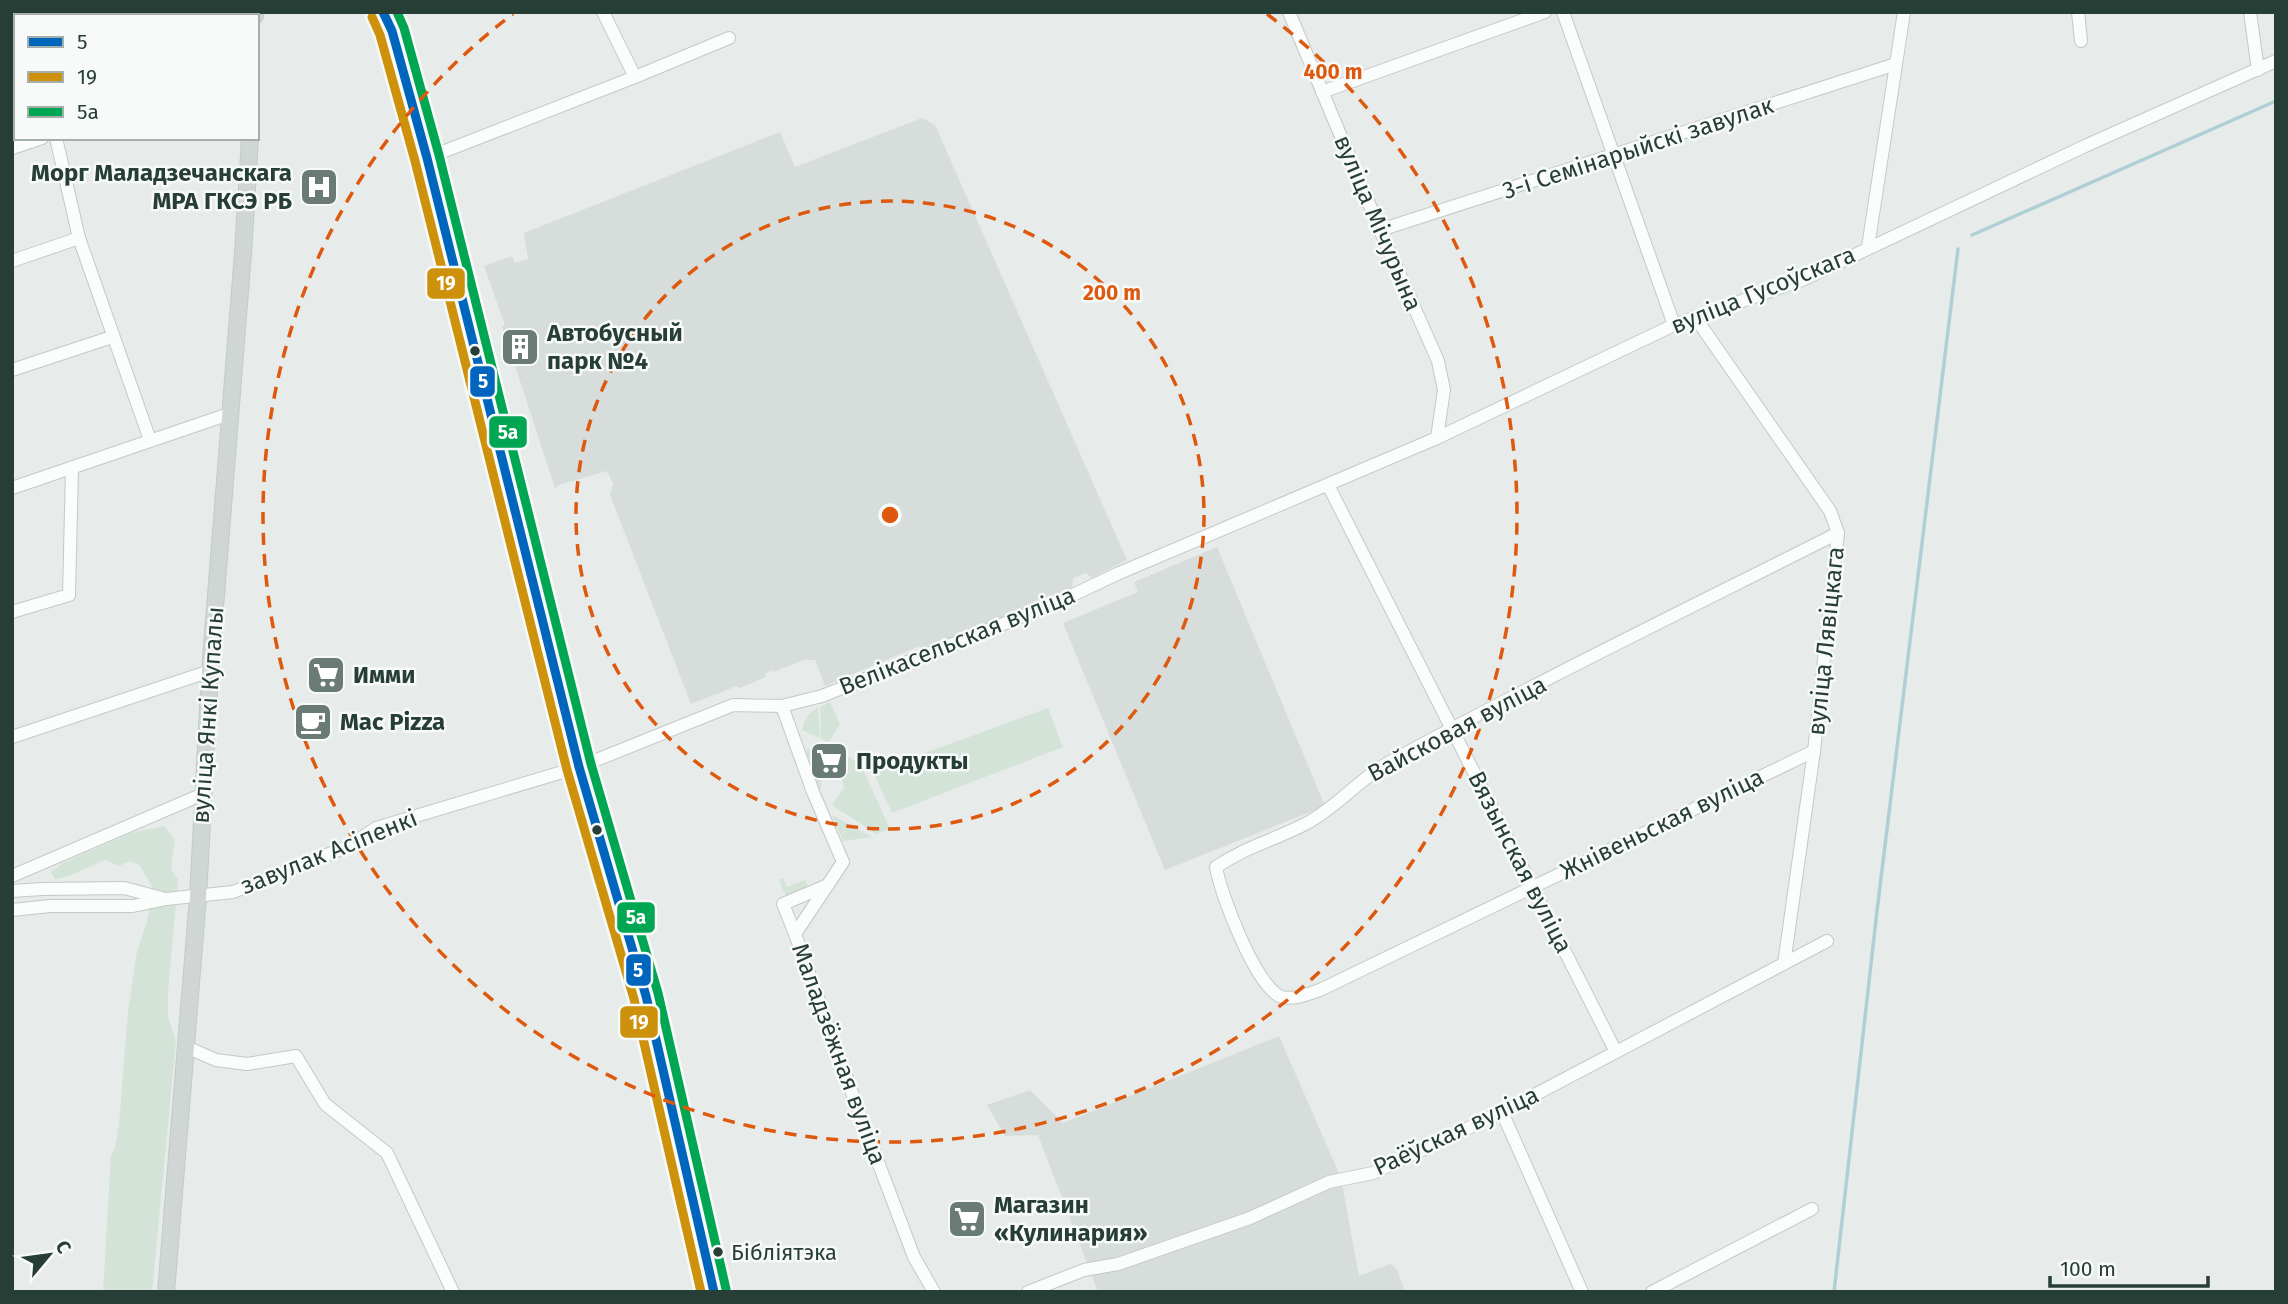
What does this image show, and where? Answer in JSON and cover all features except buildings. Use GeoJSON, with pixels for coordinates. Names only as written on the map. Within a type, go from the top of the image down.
{"type":"FeatureCollection","features":[{"type":"Feature","properties":{"kind":"main road","name":"вуліца Янкі Купалы"},"geometry":{"type":"LineString","coordinates":[[166,1292],[198,897],[210,671],[250,140]]}},
{"type":"Feature","properties":{"kind":"street"},"geometry":{"type":"LineString","coordinates":[[383,12],[392,32],[427,158],[579,767],[646,996],[714,1292]]}},
{"type":"Feature","properties":{"kind":"street"},"geometry":{"type":"LineString","coordinates":[[603,12],[635,78]]}},
{"type":"Feature","properties":{"kind":"street","name":"вуліца Мічурына"},"geometry":{"type":"LineString","coordinates":[[1289,12],[1438,361],[1444,390],[1437,438]]}},
{"type":"Feature","properties":{"kind":"street"},"geometry":{"type":"LineString","coordinates":[[1322,92],[1545,12]]}},
{"type":"Feature","properties":{"kind":"street"},"geometry":{"type":"LineString","coordinates":[[1563,12],[1675,325]]}},
{"type":"Feature","properties":{"kind":"street"},"geometry":{"type":"LineString","coordinates":[[1868,247],[1904,12]]}},
{"type":"Feature","properties":{"kind":"street"},"geometry":{"type":"LineString","coordinates":[[2078,12],[2081,41]]}},
{"type":"Feature","properties":{"kind":"street"},"geometry":{"type":"LineString","coordinates":[[2250,12],[2258,70]]}},
{"type":"Feature","properties":{"kind":"street"},"geometry":{"type":"LineString","coordinates":[[427,158],[635,78],[729,38]]}},
{"type":"Feature","properties":{"kind":"street","name":"вуліца Гусоўскага"},"geometry":{"type":"LineString","coordinates":[[1328,485],[1437,438],[1675,325],[1802,280],[2085,146],[2276,61]]}},
{"type":"Feature","properties":{"kind":"street","name":"3-і Семінарыйскі завулак"},"geometry":{"type":"LineString","coordinates":[[1380,230],[1896,64]]}},
{"type":"Feature","properties":{"kind":"street"},"geometry":{"type":"LineString","coordinates":[[12,149],[37,140]]}},
{"type":"Feature","properties":{"kind":"street"},"geometry":{"type":"LineString","coordinates":[[56,140],[79,238],[150,440]]}},
{"type":"Feature","properties":{"kind":"street"},"geometry":{"type":"LineString","coordinates":[[12,261],[79,238]]}},
{"type":"Feature","properties":{"kind":"street","name":"вуліца Лявіцкага"},"geometry":{"type":"LineString","coordinates":[[1695,317],[1830,511],[1838,533],[1814,751],[1784,964]]}},
{"type":"Feature","properties":{"kind":"street"},"geometry":{"type":"LineString","coordinates":[[12,370],[112,337]]}},
{"type":"Feature","properties":{"kind":"street"},"geometry":{"type":"LineString","coordinates":[[12,488],[229,414]]}},
{"type":"Feature","properties":{"kind":"street"},"geometry":{"type":"LineString","coordinates":[[12,612],[69,595],[72,469]]}},
{"type":"Feature","properties":{"kind":"street","name":"Велікасельская вуліца"},"geometry":{"type":"LineString","coordinates":[[579,767],[733,705],[782,706],[822,696],[1056,603],[1117,574],[1328,485]]}},
{"type":"Feature","properties":{"kind":"street","name":"Вязынская вуліца"},"geometry":{"type":"LineString","coordinates":[[1328,485],[1616,1052]]}},
{"type":"Feature","properties":{"kind":"street","name":"Вайсковая вуліца"},"geometry":{"type":"LineString","coordinates":[[1282,997],[1269,990],[1255,968],[1219,887],[1216,867],[1237,853],[1307,823],[1336,804],[1368,774],[1452,728],[1838,533]]}},
{"type":"Feature","properties":{"kind":"street"},"geometry":{"type":"LineString","coordinates":[[12,737],[210,671]]}},
{"type":"Feature","properties":{"kind":"street","name":"Маладзёжная вуліца"},"geometry":{"type":"LineString","coordinates":[[782,706],[813,792],[844,862],[795,934],[914,1257],[934,1292]]}},
{"type":"Feature","properties":{"kind":"street","name":"Жнівеньская вуліца"},"geometry":{"type":"LineString","coordinates":[[1282,997],[1299,997],[1320,990],[1814,751]]}},
{"type":"Feature","properties":{"kind":"street","name":"завулак Асіпенкі"},"geometry":{"type":"LineString","coordinates":[[166,899],[233,892],[349,846],[376,828],[579,767]]}},
{"type":"Feature","properties":{"kind":"street"},"geometry":{"type":"LineString","coordinates":[[12,876],[203,794]]}},
{"type":"Feature","properties":{"kind":"street"},"geometry":{"type":"LineString","coordinates":[[795,934],[783,904],[828,885]]}},
{"type":"Feature","properties":{"kind":"street"},"geometry":{"type":"LineString","coordinates":[[12,891],[42,888],[124,888],[166,899]]}},
{"type":"Feature","properties":{"kind":"street"},"geometry":{"type":"LineString","coordinates":[[12,910],[50,906],[133,905],[166,899]]}},
{"type":"Feature","properties":{"kind":"street","name":"Раёўская вуліца"},"geometry":{"type":"LineString","coordinates":[[1028,1292],[1084,1270],[1118,1264],[1250,1218],[1329,1182],[1373,1173],[1502,1112],[1827,941]]}},
{"type":"Feature","properties":{"kind":"street"},"geometry":{"type":"LineString","coordinates":[[186,1047],[216,1060],[247,1064],[296,1056],[325,1104],[387,1153],[453,1292]]}},
{"type":"Feature","properties":{"kind":"street"},"geometry":{"type":"LineString","coordinates":[[1502,1112],[1582,1292]]}},
{"type":"Feature","properties":{"kind":"street"},"geometry":{"type":"LineString","coordinates":[[1652,1292],[1812,1209]]}},
{"type":"Feature","properties":{"kind":"shaded area"},"geometry":{"type":"Polygon","coordinates":[[[12,12],[139,12],[140,14],[14,14],[12,88],[12,12]]]}},
{"type":"Feature","properties":{"kind":"shaded area"},"geometry":{"type":"Polygon","coordinates":[[[922,118],[935,125],[1127,560],[1092,578],[1086,573],[1073,578],[1072,589],[1055,597],[921,651],[919,646],[825,686],[815,660],[803,660],[773,672],[772,670],[765,674],[766,677],[740,688],[737,686],[691,704],[610,495],[613,484],[607,471],[555,488],[484,266],[512,256],[515,263],[528,259],[524,233],[780,132],[795,167],[922,118]]]}},
{"type":"Feature","properties":{"kind":"shaded area"},"geometry":{"type":"Polygon","coordinates":[[[1217,547],[1325,806],[1165,870],[1063,623],[1138,592],[1134,582],[1217,547]]]}},
{"type":"Feature","properties":{"kind":"shaded area"},"geometry":{"type":"Polygon","coordinates":[[[1279,1036],[1341,1178],[1359,1276],[1390,1264],[1397,1269],[1405,1292],[1098,1292],[1038,1135],[1005,1136],[987,1105],[1030,1090],[1063,1123],[1279,1036]]]}},
{"type":"Feature","properties":{"kind":"green space"},"geometry":{"type":"Polygon","coordinates":[[[830,702],[840,724],[829,742],[821,739],[820,707],[830,702]]]}},
{"type":"Feature","properties":{"kind":"green space"},"geometry":{"type":"Polygon","coordinates":[[[818,707],[820,738],[802,730],[807,717],[818,707]]]}},
{"type":"Feature","properties":{"kind":"green space"},"geometry":{"type":"Polygon","coordinates":[[[1048,708],[1063,747],[892,813],[873,772],[1048,708]]]}},
{"type":"Feature","properties":{"kind":"green space"},"geometry":{"type":"Polygon","coordinates":[[[811,749],[819,777],[822,779],[820,791],[817,789],[806,750],[811,749]]]}},
{"type":"Feature","properties":{"kind":"green space"},"geometry":{"type":"Polygon","coordinates":[[[836,751],[860,763],[890,829],[876,834],[832,805],[844,788],[836,751]]]}},
{"type":"Feature","properties":{"kind":"green space"},"geometry":{"type":"Polygon","coordinates":[[[832,815],[872,837],[843,841],[832,815]]]}},
{"type":"Feature","properties":{"kind":"green space"},"geometry":{"type":"Polygon","coordinates":[[[164,826],[175,839],[171,869],[178,880],[168,991],[168,1017],[176,1041],[152,1292],[103,1292],[111,1155],[115,1148],[119,1124],[128,1011],[137,951],[147,922],[153,888],[140,866],[130,861],[119,866],[105,860],[69,876],[55,879],[51,872],[63,863],[131,833],[164,826]]]}},
{"type":"Feature","properties":{"kind":"green space"},"geometry":{"type":"Polygon","coordinates":[[[783,878],[787,887],[805,880],[809,888],[786,897],[779,880],[783,878]]]}},
{"type":"Feature","properties":{"kind":"waterway"},"geometry":{"type":"LineString","coordinates":[[1972,235],[2276,101]]}},
{"type":"Feature","properties":{"kind":"waterway"},"geometry":{"type":"LineString","coordinates":[[1834,1292],[1877,911],[1958,249]]}},
{"type":"Feature","properties":{"kind":"transit line","name":"5"},"geometry":{"type":"LineString","coordinates":[[383,12],[392,31],[427,158],[579,767],[646,996],[714,1292]]}},
{"type":"Feature","properties":{"kind":"transit line","name":"5а"},"geometry":{"type":"LineString","coordinates":[[397,12],[404,28],[439,155],[591,764],[658,993],[726,1289]]}},
{"type":"Feature","properties":{"kind":"transit line","name":"19"},"geometry":{"type":"LineString","coordinates":[[372,17],[380,35],[415,161],[567,770],[634,999],[701,1292]]}},
{"type":"Feature","properties":{"kind":"place","name":"Морг Маладзечанскага МРА ГКСЭ РБ"},"geometry":{"type":"Point","coordinates":[319,187]}},
{"type":"Feature","properties":{"kind":"place","name":"Автобусный парк №4"},"geometry":{"type":"Point","coordinates":[520,347]}},
{"type":"Feature","properties":{"kind":"place","name":"Имми"},"geometry":{"type":"Point","coordinates":[326,675]}},
{"type":"Feature","properties":{"kind":"place","name":"Mac Pizza"},"geometry":{"type":"Point","coordinates":[313,722]}},
{"type":"Feature","properties":{"kind":"place","name":"Продукты"},"geometry":{"type":"Point","coordinates":[829,761]}},
{"type":"Feature","properties":{"kind":"place","name":"Магазин «Кулинария»"},"geometry":{"type":"Point","coordinates":[967,1219]}},
{"type":"Feature","properties":{"kind":"place","name":"Бібліятэка"},"geometry":{"type":"Point","coordinates":[718,1252]}}]}
